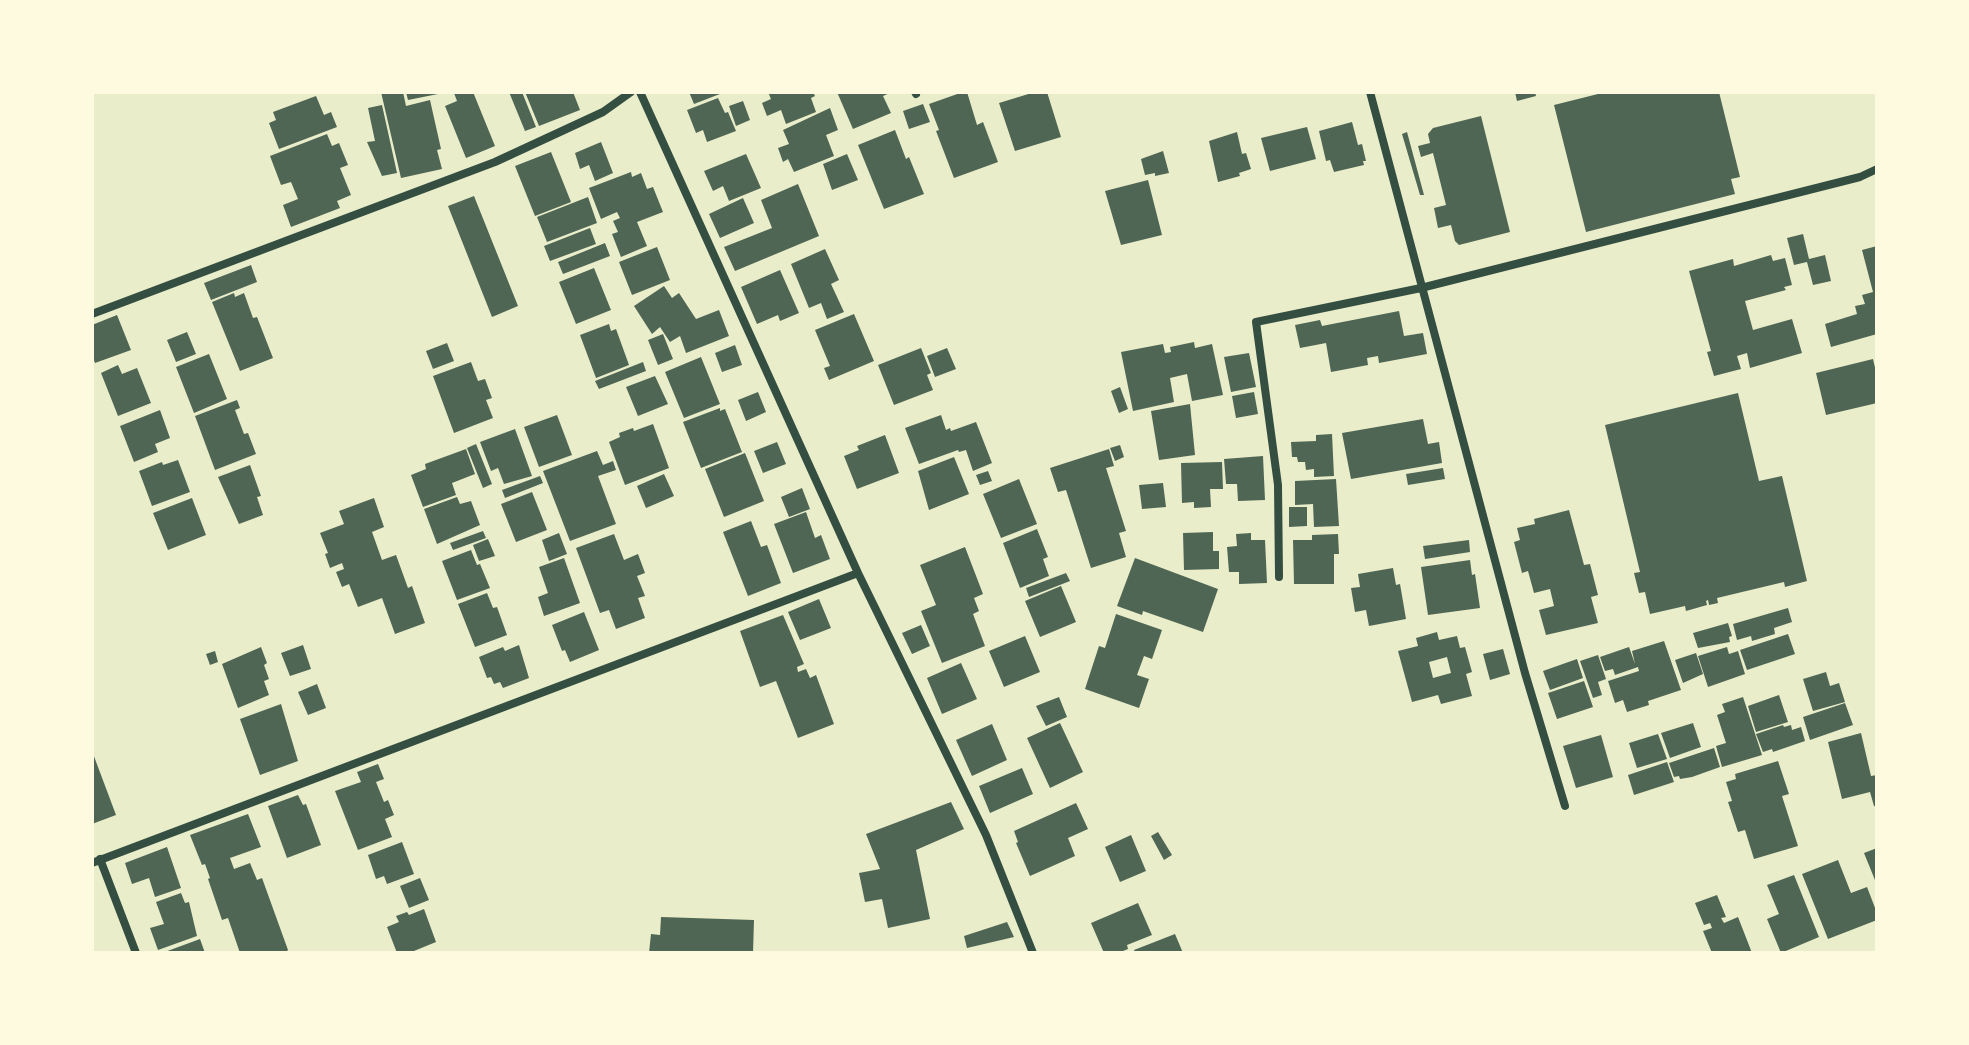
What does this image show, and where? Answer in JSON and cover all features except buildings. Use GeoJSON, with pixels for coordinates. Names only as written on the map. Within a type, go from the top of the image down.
{"type":"FeatureCollection","features":[{"type":"Feature","properties":{"kind":"street"},"geometry":{"type":"LineString","coordinates":[[92,314],[495,162],[603,112],[631,92]]}},
{"type":"Feature","properties":{"kind":"street"},"geometry":{"type":"LineString","coordinates":[[640,92],[858,573],[986,835],[1033,953]]}},
{"type":"Feature","properties":{"kind":"street"},"geometry":{"type":"LineString","coordinates":[[1370,92],[1525,673],[1565,806]]}},
{"type":"Feature","properties":{"kind":"street"},"geometry":{"type":"LineString","coordinates":[[1279,577],[1278,485],[1256,322],[1421,288],[1845,181],[1877,169]]}},
{"type":"Feature","properties":{"kind":"street"},"geometry":{"type":"LineString","coordinates":[[136,953],[96,861],[858,573]]}}]}
